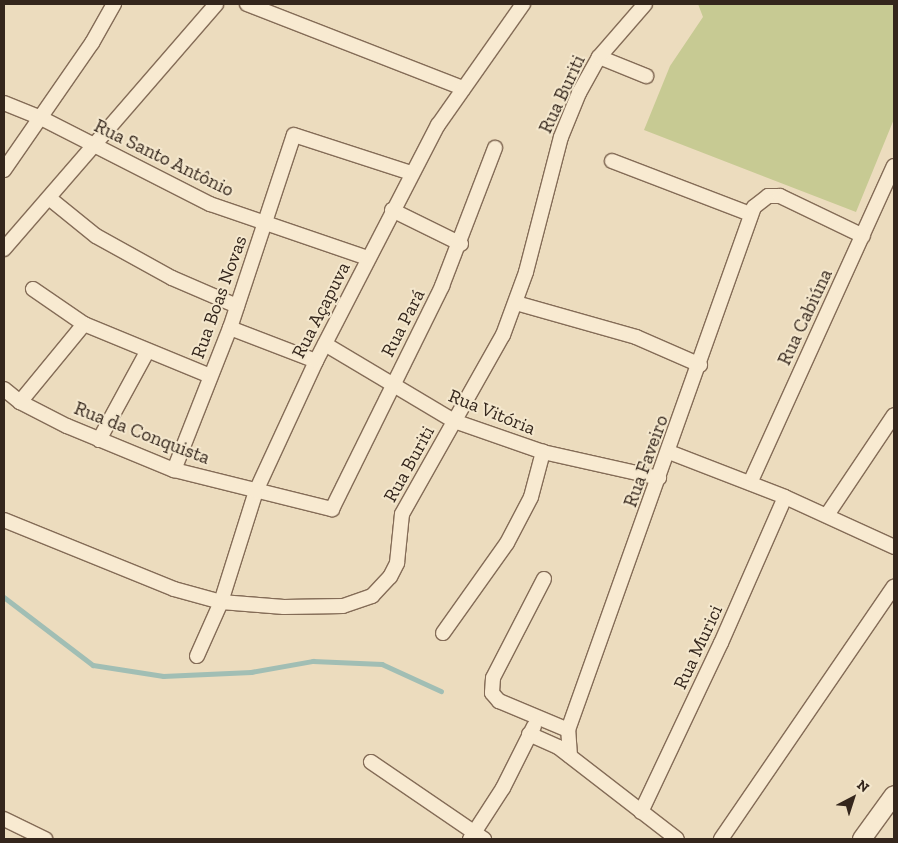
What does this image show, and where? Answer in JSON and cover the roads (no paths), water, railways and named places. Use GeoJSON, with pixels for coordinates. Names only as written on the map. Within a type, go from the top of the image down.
{"type":"FeatureCollection","features":[{"type":"Feature","properties":{"kind":"street"},"geometry":{"type":"LineString","coordinates":[[4,170],[92,43],[114,4]]}},
{"type":"Feature","properties":{"kind":"street"},"geometry":{"type":"LineString","coordinates":[[4,249],[216,4]]}},
{"type":"Feature","properties":{"kind":"street"},"geometry":{"type":"LineString","coordinates":[[247,4],[462,88]]}},
{"type":"Feature","properties":{"kind":"street","name":"Rua Buriti"},"geometry":{"type":"LineString","coordinates":[[4,520],[174,589],[221,602],[284,607],[342,606],[372,596],[394,572],[402,514],[488,364],[516,303],[561,137],[579,93],[599,57],[645,4]]}},
{"type":"Feature","properties":{"kind":"street","name":"Rua Açapuva"},"geometry":{"type":"LineString","coordinates":[[197,656],[221,602],[256,491],[316,361],[411,173],[462,88],[519,5]]}},
{"type":"Feature","properties":{"kind":"street"},"geometry":{"type":"LineString","coordinates":[[599,57],[646,76]]}},
{"type":"Feature","properties":{"kind":"street","name":"Rua Santo Antônio"},"geometry":{"type":"LineString","coordinates":[[4,104],[41,118],[210,204],[368,258]]}},
{"type":"Feature","properties":{"kind":"street","name":"Rua Boas Novas"},"geometry":{"type":"LineString","coordinates":[[174,470],[238,306],[294,135],[411,173]]}},
{"type":"Feature","properties":{"kind":"street","name":"Rua Pará"},"geometry":{"type":"LineString","coordinates":[[332,509],[461,244],[495,148]]}},
{"type":"Feature","properties":{"kind":"street"},"geometry":{"type":"LineString","coordinates":[[612,161],[750,214]]}},
{"type":"Feature","properties":{"kind":"street","name":"Rua Cabiúna"},"geometry":{"type":"LineString","coordinates":[[750,483],[894,166]]}},
{"type":"Feature","properties":{"kind":"street","name":"Rua Faveiro"},"geometry":{"type":"LineString","coordinates":[[570,756],[568,730],[700,365],[750,214],[759,201],[768,196],[780,196],[863,236]]}},
{"type":"Feature","properties":{"kind":"street"},"geometry":{"type":"LineString","coordinates":[[49,198],[96,236],[172,278],[238,306]]}},
{"type":"Feature","properties":{"kind":"street"},"geometry":{"type":"LineString","coordinates":[[392,210],[461,244]]}},
{"type":"Feature","properties":{"kind":"street"},"geometry":{"type":"LineString","coordinates":[[32,289],[84,324],[147,352],[210,376]]}},
{"type":"Feature","properties":{"kind":"street"},"geometry":{"type":"LineString","coordinates":[[516,303],[636,338],[700,365]]}},
{"type":"Feature","properties":{"kind":"street"},"geometry":{"type":"LineString","coordinates":[[20,402],[84,324]]}},
{"type":"Feature","properties":{"kind":"street"},"geometry":{"type":"LineString","coordinates":[[230,328],[316,361]]}},
{"type":"Feature","properties":{"kind":"street","name":"Rua Vitória"},"geometry":{"type":"LineString","coordinates":[[325,344],[454,421],[543,452],[659,478]]}},
{"type":"Feature","properties":{"kind":"street"},"geometry":{"type":"LineString","coordinates":[[99,440],[147,352]]}},
{"type":"Feature","properties":{"kind":"street","name":"Rua da Conquista"},"geometry":{"type":"LineString","coordinates":[[4,389],[20,402],[99,440],[174,470],[332,509]]}},
{"type":"Feature","properties":{"kind":"street"},"geometry":{"type":"LineString","coordinates":[[827,515],[894,414]]}},
{"type":"Feature","properties":{"kind":"street"},"geometry":{"type":"LineString","coordinates":[[443,633],[511,536],[531,498],[543,452]]}},
{"type":"Feature","properties":{"kind":"street"},"geometry":{"type":"LineString","coordinates":[[669,452],[785,497],[894,546]]}},
{"type":"Feature","properties":{"kind":"street","name":"Rua Murici"},"geometry":{"type":"LineString","coordinates":[[641,812],[721,643],[785,497]]}},
{"type":"Feature","properties":{"kind":"street"},"geometry":{"type":"LineString","coordinates":[[544,579],[493,678],[494,696],[537,719],[568,730]]}},
{"type":"Feature","properties":{"kind":"street"},"geometry":{"type":"LineString","coordinates":[[721,839],[894,586]]}},
{"type":"Feature","properties":{"kind":"street"},"geometry":{"type":"LineString","coordinates":[[370,762],[476,837],[537,719]]}},
{"type":"Feature","properties":{"kind":"street"},"geometry":{"type":"LineString","coordinates":[[529,734],[558,747],[677,839]]}},
{"type":"Feature","properties":{"kind":"street"},"geometry":{"type":"LineString","coordinates":[[862,839],[894,795]]}},
{"type":"Feature","properties":{"kind":"street"},"geometry":{"type":"LineString","coordinates":[[4,819],[45,839]]}},
{"type":"Feature","properties":{"kind":"waterway"},"geometry":{"type":"LineString","coordinates":[[4,597],[93,665],[163,676],[251,672],[313,661],[382,664],[441,691]]}}]}
